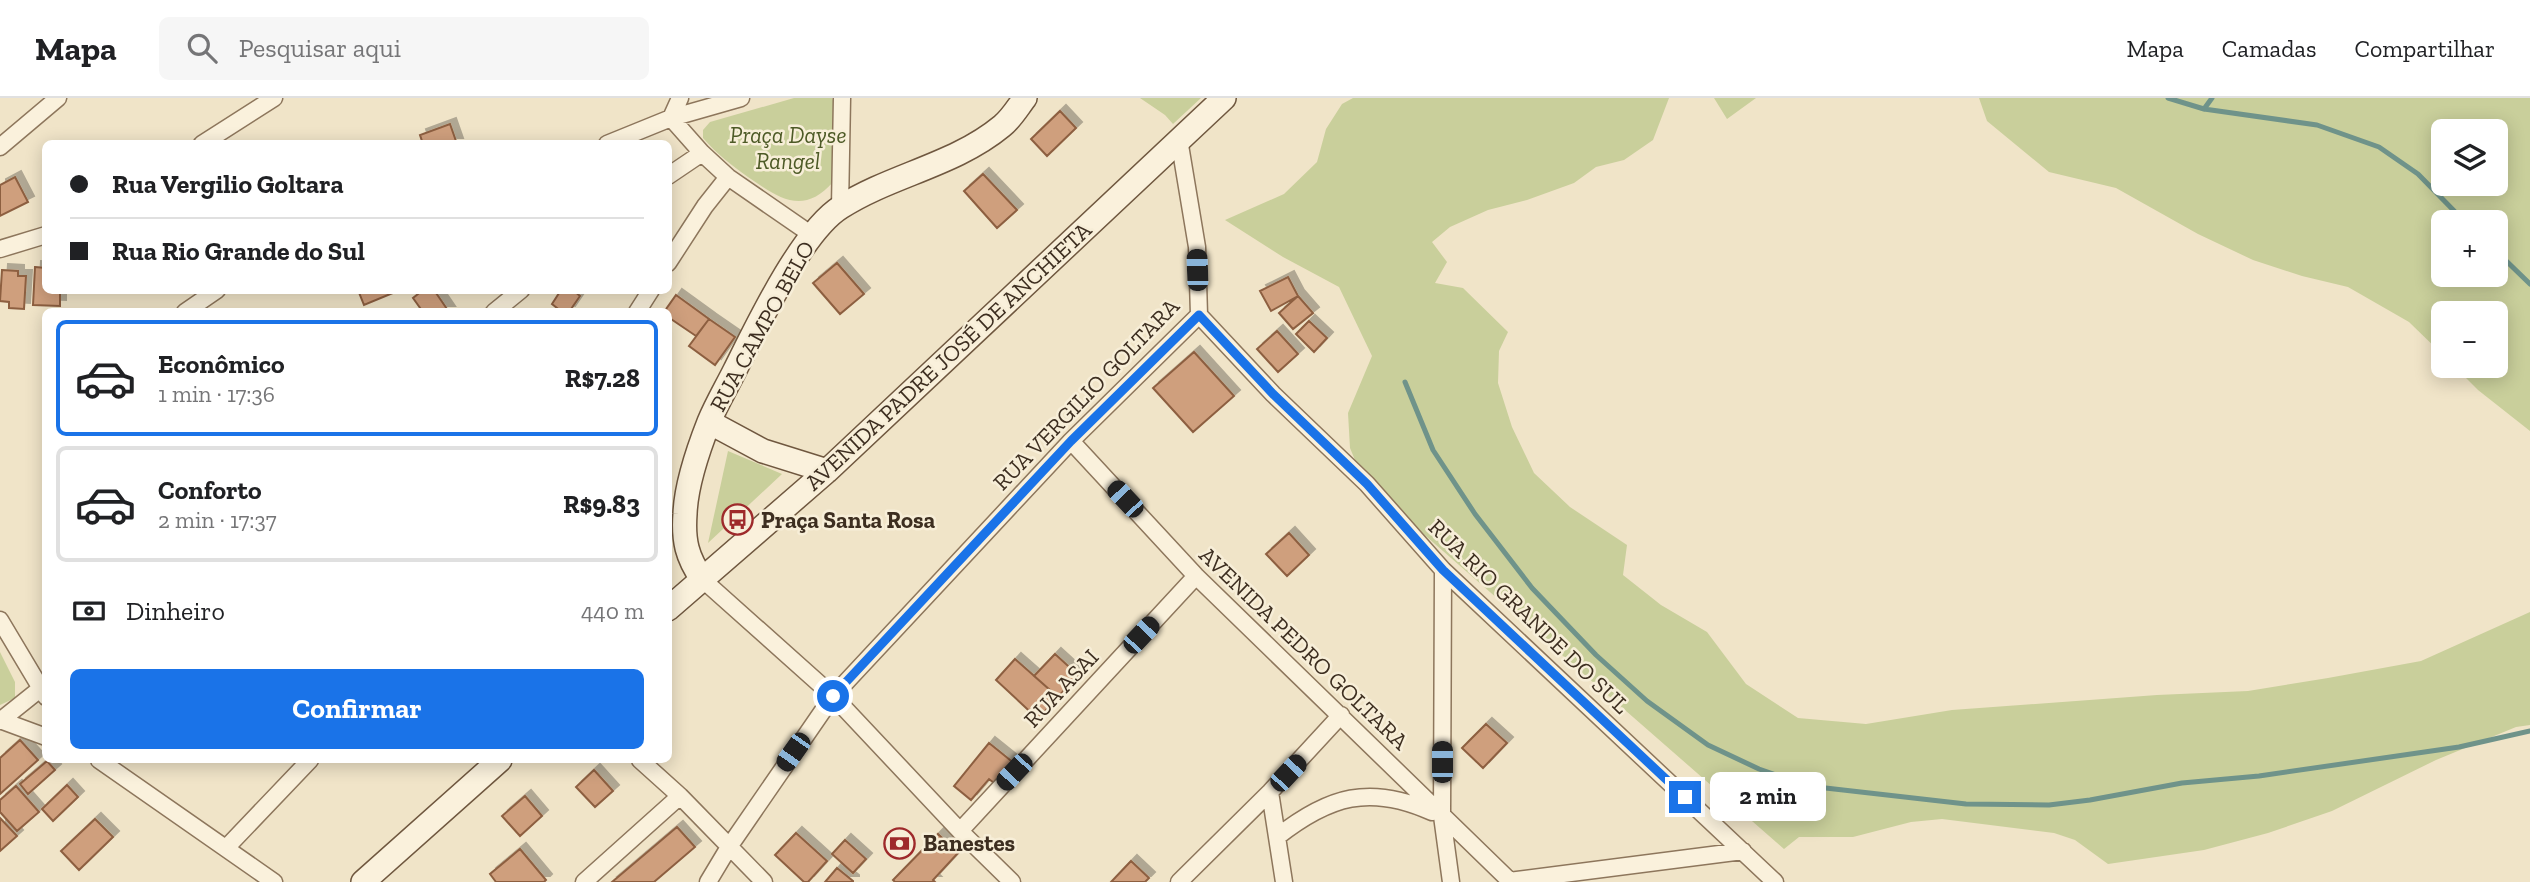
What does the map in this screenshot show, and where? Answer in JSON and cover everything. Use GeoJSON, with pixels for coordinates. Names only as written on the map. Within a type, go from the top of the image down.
{"type":"FeatureCollection","features":[{"type":"Feature","properties":{"kind":"main road","name":"RUA CAMPO BELO"},"geometry":{"type":"LineString","coordinates":[[702,579],[690,561],[685,540],[685,512],[691,476],[709,422],[756,330],[812,235],[840,207],[977,144],[1004,125],[1026,98]]}},
{"type":"Feature","properties":{"kind":"main road","name":"AVENIDA PADRE JOSÉ DE ANCHIETA"},"geometry":{"type":"LineString","coordinates":[[672,605],[827,471],[1224,98]]}},
{"type":"Feature","properties":{"kind":"main road","name":"RUA CAMPO BELO"},"geometry":{"type":"LineString","coordinates":[[709,422],[763,451],[827,471]]}},
{"type":"Feature","properties":{"kind":"main road"},"geometry":{"type":"LineString","coordinates":[[363,882],[497,763]]}},
{"type":"Feature","properties":{"kind":"street"},"geometry":{"type":"LineString","coordinates":[[0,147],[58,98]]}},
{"type":"Feature","properties":{"kind":"street"},"geometry":{"type":"LineString","coordinates":[[208,140],[274,98]]}},
{"type":"Feature","properties":{"kind":"street"},"geometry":{"type":"LineString","coordinates":[[671,118],[680,98]]}},
{"type":"Feature","properties":{"kind":"street"},"geometry":{"type":"LineString","coordinates":[[617,140],[671,118],[741,98]]}},
{"type":"Feature","properties":{"kind":"street"},"geometry":{"type":"LineString","coordinates":[[840,207],[842,98]]}},
{"type":"Feature","properties":{"kind":"street"},"geometry":{"type":"LineString","coordinates":[[671,118],[702,153],[729,177],[812,235]]}},
{"type":"Feature","properties":{"kind":"street","name":"RUA VERGILIO GOLTARA"},"geometry":{"type":"LineString","coordinates":[[708,882],[833,696],[1071,441],[1199,315],[1197,247],[1179,139]]}},
{"type":"Feature","properties":{"kind":"street"},"geometry":{"type":"LineString","coordinates":[[672,173],[702,153]]}},
{"type":"Feature","properties":{"kind":"street"},"geometry":{"type":"LineString","coordinates":[[672,257],[705,206],[729,177]]}},
{"type":"Feature","properties":{"kind":"street"},"geometry":{"type":"LineString","coordinates":[[0,249],[42,236]]}},
{"type":"Feature","properties":{"kind":"street"},"geometry":{"type":"LineString","coordinates":[[191,308],[211,294]]}},
{"type":"Feature","properties":{"kind":"street"},"geometry":{"type":"LineString","coordinates":[[499,308],[516,294]]}},
{"type":"Feature","properties":{"kind":"street","name":"RUA RIO GRANDE DO SUL"},"geometry":{"type":"LineString","coordinates":[[1199,315],[1273,394],[1367,484],[1443,570],[1775,882]]}},
{"type":"Feature","properties":{"kind":"street","name":"AVENIDA PEDRO GOLTARA"},"geometry":{"type":"LineString","coordinates":[[1071,441],[1196,576],[1510,881]]}},
{"type":"Feature","properties":{"kind":"street"},"geometry":{"type":"LineString","coordinates":[[1443,570],[1442,816],[1451,882]]}},
{"type":"Feature","properties":{"kind":"street","name":"RUA ASAI"},"geometry":{"type":"LineString","coordinates":[[960,831],[1196,576]]}},
{"type":"Feature","properties":{"kind":"street"},"geometry":{"type":"LineString","coordinates":[[702,579],[833,696],[960,831],[1012,882]]}},
{"type":"Feature","properties":{"kind":"street"},"geometry":{"type":"LineString","coordinates":[[0,620],[42,691]]}},
{"type":"Feature","properties":{"kind":"street"},"geometry":{"type":"LineString","coordinates":[[0,720],[42,694]]}},
{"type":"Feature","properties":{"kind":"street"},"geometry":{"type":"LineString","coordinates":[[1179,882],[1270,792],[1341,715]]}},
{"type":"Feature","properties":{"kind":"street"},"geometry":{"type":"LineString","coordinates":[[0,720],[42,736]]}},
{"type":"Feature","properties":{"kind":"street"},"geometry":{"type":"LineString","coordinates":[[103,763],[274,882]]}},
{"type":"Feature","properties":{"kind":"street"},"geometry":{"type":"LineString","coordinates":[[227,847],[307,763]]}},
{"type":"Feature","properties":{"kind":"street"},"geometry":{"type":"LineString","coordinates":[[643,763],[680,796],[764,882]]}},
{"type":"Feature","properties":{"kind":"street"},"geometry":{"type":"LineString","coordinates":[[1270,792],[1284,882]]}},
{"type":"Feature","properties":{"kind":"street"},"geometry":{"type":"LineString","coordinates":[[584,882],[680,796]]}},
{"type":"Feature","properties":{"kind":"street"},"geometry":{"type":"LineString","coordinates":[[1277,837],[1305,815],[1338,801],[1350,799],[1374,796],[1409,802],[1442,816]]}},
{"type":"Feature","properties":{"kind":"street"},"geometry":{"type":"LineString","coordinates":[[1510,881],[1743,851]]}},
{"type":"Feature","properties":{"kind":"green space","name":"Praça Dayse Rangel"},"geometry":{"type":"Polygon","coordinates":[[[794,98],[832,98],[834,103],[833,182],[811,199],[801,201],[781,197],[759,185],[724,159],[703,138],[703,130],[710,122],[794,98]]]}},
{"type":"Feature","properties":{"kind":"green space"},"geometry":{"type":"Polygon","coordinates":[[[1140,98],[1201,98],[1173,124],[1165,115],[1140,98]]]}},
{"type":"Feature","properties":{"kind":"green space"},"geometry":{"type":"Polygon","coordinates":[[[1353,98],[1669,98],[1653,140],[1624,160],[1596,167],[1574,183],[1527,200],[1488,210],[1450,227],[1432,242],[1447,262],[1435,283],[1463,288],[1508,332],[1499,351],[1498,383],[1512,427],[1534,473],[1570,507],[1627,545],[1623,575],[1661,605],[1707,632],[1746,684],[1798,718],[1866,724],[1952,710],[2248,691],[2421,661],[2530,612],[2530,725],[2516,727],[2436,760],[2332,811],[2268,833],[2204,850],[2108,864],[2075,840],[2054,833],[1942,819],[1911,822],[1853,837],[1799,837],[1784,849],[1364,482],[1350,448],[1348,413],[1372,356],[1339,287],[1283,257],[1225,220],[1284,194],[1317,162],[1326,129],[1342,104],[1353,98]]]}},
{"type":"Feature","properties":{"kind":"green space"},"geometry":{"type":"Polygon","coordinates":[[[1714,98],[1756,98],[1727,119],[1714,98]]]}},
{"type":"Feature","properties":{"kind":"green space"},"geometry":{"type":"Polygon","coordinates":[[[1979,98],[2530,98],[2530,431],[2466,378],[2508,378],[2508,301],[2431,301],[2431,343],[2409,322],[2348,287],[2253,260],[2198,234],[2116,188],[2049,172],[1987,121],[1979,98]]]}},
{"type":"Feature","properties":{"kind":"green space"},"geometry":{"type":"Polygon","coordinates":[[[728,451],[782,474],[708,543],[728,451]]]}},
{"type":"Feature","properties":{"kind":"green space"},"geometry":{"type":"Polygon","coordinates":[[[0,652],[15,682],[15,698],[0,705],[0,652]]]}},
{"type":"Feature","properties":{"kind":"building"},"geometry":{"type":"Polygon","coordinates":[[[1060,111],[1076,128],[1047,156],[1031,139],[1060,111]]]}},
{"type":"Feature","properties":{"kind":"building"},"geometry":{"type":"Polygon","coordinates":[[[450,124],[456,140],[422,140],[420,135],[450,124]]]}},
{"type":"Feature","properties":{"kind":"building"},"geometry":{"type":"Polygon","coordinates":[[[983,174],[1017,210],[997,228],[964,191],[983,174]]]}},
{"type":"Feature","properties":{"kind":"building"},"geometry":{"type":"Polygon","coordinates":[[[15,177],[28,202],[0,216],[0,185],[15,177]]]}},
{"type":"Feature","properties":{"kind":"building"},"geometry":{"type":"Polygon","coordinates":[[[837,263],[864,294],[840,314],[813,283],[837,263]]]}},
{"type":"Feature","properties":{"kind":"building"},"geometry":{"type":"Polygon","coordinates":[[[35,267],[42,268],[42,294],[60,294],[60,306],[33,305],[35,267]]]}},
{"type":"Feature","properties":{"kind":"building"},"geometry":{"type":"Polygon","coordinates":[[[2,270],[18,271],[18,276],[26,276],[24,309],[9,308],[9,302],[0,301],[2,270]]]}},
{"type":"Feature","properties":{"kind":"building"},"geometry":{"type":"Polygon","coordinates":[[[1288,277],[1298,296],[1271,311],[1260,291],[1288,277]]]}},
{"type":"Feature","properties":{"kind":"building"},"geometry":{"type":"Polygon","coordinates":[[[360,294],[390,294],[364,305],[360,294]]]}},
{"type":"Feature","properties":{"kind":"building"},"geometry":{"type":"Polygon","coordinates":[[[418,294],[437,294],[446,308],[420,308],[413,298],[418,294]]]}},
{"type":"Feature","properties":{"kind":"building"},"geometry":{"type":"Polygon","coordinates":[[[558,294],[580,296],[572,308],[557,308],[552,304],[558,294]]]}},
{"type":"Feature","properties":{"kind":"building"},"geometry":{"type":"Polygon","coordinates":[[[676,295],[709,319],[696,336],[672,320],[672,308],[667,308],[676,295]]]}},
{"type":"Feature","properties":{"kind":"building"},"geometry":{"type":"Polygon","coordinates":[[[1298,296],[1313,313],[1293,329],[1279,313],[1298,296]]]}},
{"type":"Feature","properties":{"kind":"building"},"geometry":{"type":"Polygon","coordinates":[[[709,319],[735,337],[715,365],[689,346],[709,319]]]}},
{"type":"Feature","properties":{"kind":"building"},"geometry":{"type":"Polygon","coordinates":[[[1309,321],[1327,338],[1314,352],[1296,334],[1309,321]]]}},
{"type":"Feature","properties":{"kind":"building"},"geometry":{"type":"Polygon","coordinates":[[[1277,331],[1298,354],[1278,372],[1257,349],[1277,331]]]}},
{"type":"Feature","properties":{"kind":"building"},"geometry":{"type":"Polygon","coordinates":[[[1194,352],[1234,396],[1193,432],[1153,388],[1194,352]]]}},
{"type":"Feature","properties":{"kind":"building"},"geometry":{"type":"Polygon","coordinates":[[[1289,533],[1309,555],[1287,576],[1266,554],[1289,533]]]}},
{"type":"Feature","properties":{"kind":"building"},"geometry":{"type":"Polygon","coordinates":[[[1055,654],[1078,675],[1058,697],[1034,676],[1055,654]]]}},
{"type":"Feature","properties":{"kind":"building"},"geometry":{"type":"Polygon","coordinates":[[[1015,659],[1058,697],[1038,719],[996,680],[1015,659]]]}},
{"type":"Feature","properties":{"kind":"building"},"geometry":{"type":"Polygon","coordinates":[[[1486,724],[1507,743],[1483,768],[1462,748],[1486,724]]]}},
{"type":"Feature","properties":{"kind":"building"},"geometry":{"type":"Polygon","coordinates":[[[20,740],[38,760],[0,794],[0,758],[20,740]]]}},
{"type":"Feature","properties":{"kind":"building"},"geometry":{"type":"Polygon","coordinates":[[[989,743],[1015,764],[998,786],[989,779],[971,800],[954,786],[989,743]]]}},
{"type":"Feature","properties":{"kind":"building"},"geometry":{"type":"Polygon","coordinates":[[[45,763],[49,763],[55,770],[28,794],[20,784],[45,763]]]}},
{"type":"Feature","properties":{"kind":"building"},"geometry":{"type":"Polygon","coordinates":[[[594,770],[613,791],[595,807],[576,787],[594,770]]]}},
{"type":"Feature","properties":{"kind":"building"},"geometry":{"type":"Polygon","coordinates":[[[67,785],[78,797],[53,821],[42,809],[67,785]]]}},
{"type":"Feature","properties":{"kind":"building"},"geometry":{"type":"Polygon","coordinates":[[[16,786],[39,812],[17,831],[0,812],[0,800],[16,786]]]}},
{"type":"Feature","properties":{"kind":"building"},"geometry":{"type":"Polygon","coordinates":[[[525,796],[542,816],[520,836],[502,816],[525,796]]]}},
{"type":"Feature","properties":{"kind":"building"},"geometry":{"type":"Polygon","coordinates":[[[0,818],[17,836],[0,851],[0,818]]]}},
{"type":"Feature","properties":{"kind":"building"},"geometry":{"type":"Polygon","coordinates":[[[95,819],[113,837],[79,870],[61,851],[95,819]]]}},
{"type":"Feature","properties":{"kind":"building"},"geometry":{"type":"Polygon","coordinates":[[[677,827],[695,847],[654,882],[612,882],[677,827]]]}},
{"type":"Feature","properties":{"kind":"building"},"geometry":{"type":"Polygon","coordinates":[[[796,833],[827,861],[808,882],[804,882],[775,855],[796,833]]]}},
{"type":"Feature","properties":{"kind":"building"},"geometry":{"type":"Polygon","coordinates":[[[938,834],[958,853],[933,880],[935,882],[895,882],[893,880],[938,834]]]}},
{"type":"Feature","properties":{"kind":"building"},"geometry":{"type":"Polygon","coordinates":[[[845,840],[866,859],[853,873],[832,854],[845,840]]]}},
{"type":"Feature","properties":{"kind":"building"},"geometry":{"type":"Polygon","coordinates":[[[520,849],[546,880],[496,882],[490,874],[520,849]]]}},
{"type":"Feature","properties":{"kind":"building"},"geometry":{"type":"Polygon","coordinates":[[[1131,861],[1149,878],[1145,882],[1111,882],[1131,861]]]}},
{"type":"Feature","properties":{"kind":"building"},"geometry":{"type":"Polygon","coordinates":[[[837,868],[853,881],[853,882],[825,882],[837,868]]]}},
{"type":"Feature","properties":{"kind":"waterway"},"geometry":{"type":"LineString","coordinates":[[2168,98],[2204,109],[2317,125],[2379,147],[2418,174],[2453,210]]}},
{"type":"Feature","properties":{"kind":"waterway"},"geometry":{"type":"LineString","coordinates":[[2204,109],[2212,98]]}},
{"type":"Feature","properties":{"kind":"waterway"},"geometry":{"type":"LineString","coordinates":[[2508,263],[2530,284]]}},
{"type":"Feature","properties":{"kind":"waterway"},"geometry":{"type":"LineString","coordinates":[[1405,382],[1433,450],[1475,514],[1532,588],[1596,655],[1647,701],[1708,745],[1759,769],[1808,786],[1966,804],[2049,805],[2182,783],[2259,776],[2459,747],[2530,731]]}},
{"type":"Feature","properties":{"kind":"place","name":"Praça Santa Rosa"},"geometry":{"type":"Point","coordinates":[738,520]}},
{"type":"Feature","properties":{"kind":"place","name":"Banestes"},"geometry":{"type":"Point","coordinates":[900,843]}},
{"type":"Feature","properties":{"kind":"route"},"geometry":{"type":"LineString","coordinates":[[833,696],[1071,441],[1199,315],[1273,394],[1367,484],[1443,570],[1685,797]]}}]}
